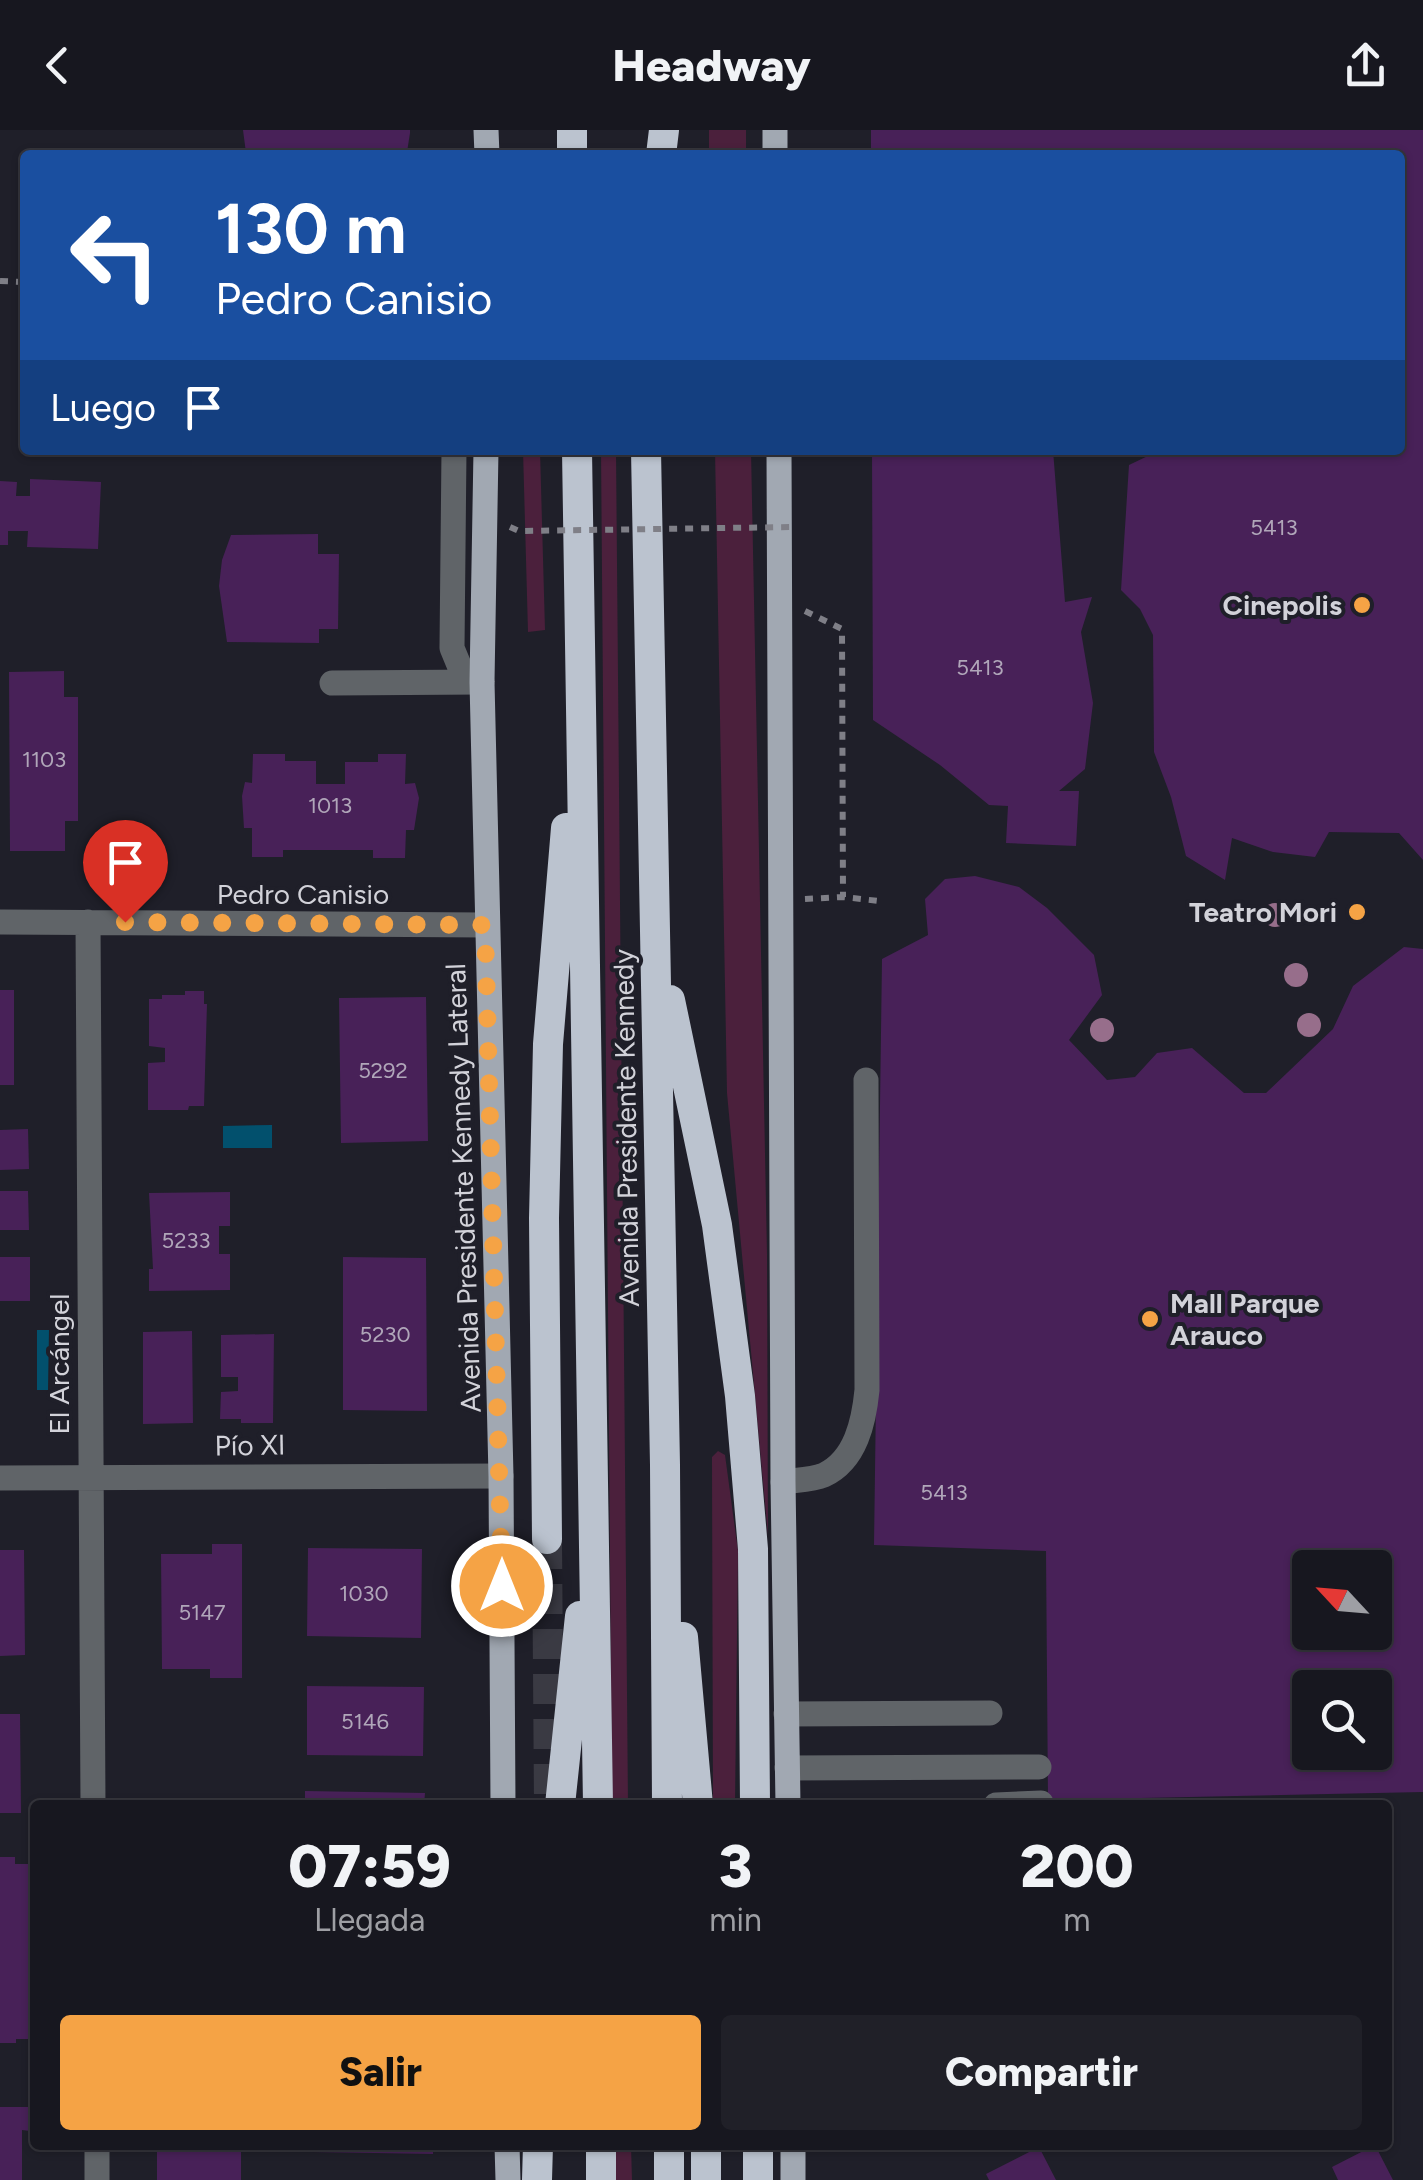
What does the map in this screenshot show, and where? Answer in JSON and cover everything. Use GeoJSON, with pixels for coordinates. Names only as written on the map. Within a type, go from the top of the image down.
{"type":"FeatureCollection","features":[{"type":"Feature","properties":{"kind":"highway","name":"Avenida Presidente Kennedy"},"geometry":{"type":"LineString","coordinates":[[577,455],[598,1800]]}},
{"type":"Feature","properties":{"kind":"highway","name":"Avenida Presidente Kennedy"},"geometry":{"type":"LineString","coordinates":[[646,455],[665,1465],[667,1800]]}},
{"type":"Feature","properties":{"kind":"highway"},"geometry":{"type":"LineString","coordinates":[[547,1539],[544,1218],[548,1044],[580,696]]}},
{"type":"Feature","properties":{"kind":"highway"},"geometry":{"type":"LineString","coordinates":[[655,926],[717,1225],[732,1332],[753,1549],[755,1800]]}},
{"type":"Feature","properties":{"kind":"highway"},"geometry":{"type":"LineString","coordinates":[[665,1465],[698,1800]]}},
{"type":"Feature","properties":{"kind":"highway"},"geometry":{"type":"LineString","coordinates":[[561,1800],[595,1484]]}},
{"type":"Feature","properties":{"kind":"highway"},"geometry":{"type":"LineString","coordinates":[[537,2180],[538,2150]]}},
{"type":"Feature","properties":{"kind":"highway"},"geometry":{"type":"LineString","coordinates":[[601,2150],[601,2180]]}},
{"type":"Feature","properties":{"kind":"highway"},"geometry":{"type":"LineString","coordinates":[[669,2150],[669,2180]]}},
{"type":"Feature","properties":{"kind":"highway"},"geometry":{"type":"LineString","coordinates":[[706,2150],[706,2180]]}},
{"type":"Feature","properties":{"kind":"highway"},"geometry":{"type":"LineString","coordinates":[[758,2150],[758,2180]]}},
{"type":"Feature","properties":{"kind":"main road","name":"Avenida Presidente Kennedy Lateral"},"geometry":{"type":"LineString","coordinates":[[486,455],[473,682],[485,925],[500,1476],[503,1800]]}},
{"type":"Feature","properties":{"kind":"main road"},"geometry":{"type":"LineString","coordinates":[[779,455],[782,1482],[788,1800]]}},
{"type":"Feature","properties":{"kind":"main road"},"geometry":{"type":"LineString","coordinates":[[507,2150],[508,2180]]}},
{"type":"Feature","properties":{"kind":"main road"},"geometry":{"type":"LineString","coordinates":[[792,2150],[793,2180]]}},
{"type":"Feature","properties":{"kind":"street"},"geometry":{"type":"LineString","coordinates":[[454,455],[452,648],[473,682]]}},
{"type":"Feature","properties":{"kind":"street"},"geometry":{"type":"LineString","coordinates":[[332,683],[473,682]]}},
{"type":"Feature","properties":{"kind":"street","name":"Pedro Canisio"},"geometry":{"type":"LineString","coordinates":[[0,922],[485,925]]}},
{"type":"Feature","properties":{"kind":"street","name":"El Arcángel"},"geometry":{"type":"LineString","coordinates":[[88,922],[93,1800]]}},
{"type":"Feature","properties":{"kind":"street"},"geometry":{"type":"LineString","coordinates":[[782,1482],[822,1476],[835,1467],[862,1426],[866,1390],[866,1080]]}},
{"type":"Feature","properties":{"kind":"street","name":"Pío XI"},"geometry":{"type":"LineString","coordinates":[[0,1478],[500,1476]]}},
{"type":"Feature","properties":{"kind":"street"},"geometry":{"type":"LineString","coordinates":[[786,1714],[990,1713]]}},
{"type":"Feature","properties":{"kind":"street"},"geometry":{"type":"LineString","coordinates":[[787,1768],[1039,1768]]}},
{"type":"Feature","properties":{"kind":"street"},"geometry":{"type":"LineString","coordinates":[[97,2150],[97,2180]]}},
{"type":"Feature","properties":{"kind":"path"},"geometry":{"type":"LineString","coordinates":[[510,527],[519,531],[793,526]]}},
{"type":"Feature","properties":{"kind":"path"},"geometry":{"type":"LineString","coordinates":[[804,610],[842,629],[843,897]]}},
{"type":"Feature","properties":{"kind":"path"},"geometry":{"type":"LineString","coordinates":[[780,902],[843,897],[879,900]]}},
{"type":"Feature","properties":{"kind":"shaded area"},"geometry":{"type":"Polygon","coordinates":[[[709,130],[746,130],[746,150],[709,150],[709,130]]]}},
{"type":"Feature","properties":{"kind":"shaded area"},"geometry":{"type":"Polygon","coordinates":[[[523,455],[540,455],[545,630],[528,632],[523,455]]]}},
{"type":"Feature","properties":{"kind":"shaded area"},"geometry":{"type":"Polygon","coordinates":[[[601,455],[616,455],[628,1800],[612,1800],[601,455]]]}},
{"type":"Feature","properties":{"kind":"shaded area"},"geometry":{"type":"Polygon","coordinates":[[[715,455],[751,455],[767,1254],[768,1535],[727,1093],[715,455]]]}},
{"type":"Feature","properties":{"kind":"shaded area"},"geometry":{"type":"Polygon","coordinates":[[[718,1451],[725,1455],[738,1551],[735,1800],[713,1800],[712,1457],[718,1451]]]}},
{"type":"Feature","properties":{"kind":"shaded area"},"geometry":{"type":"Polygon","coordinates":[[[615,2150],[631,2150],[632,2180],[615,2180],[615,2150]]]}},
{"type":"Feature","properties":{"kind":"water"},"geometry":{"type":"Polygon","coordinates":[[[272,1125],[272,1148],[223,1148],[223,1126],[272,1125]]]}},
{"type":"Feature","properties":{"kind":"water"},"geometry":{"type":"Polygon","coordinates":[[[37,1330],[49,1330],[48,1390],[37,1390],[37,1330]]]}},
{"type":"Feature","properties":{"kind":"building"},"geometry":{"type":"Polygon","coordinates":[[[243,130],[410,130],[407,150],[246,150],[243,130]]]}},
{"type":"Feature","properties":{"kind":"building"},"geometry":{"type":"Polygon","coordinates":[[[871,130],[1423,130],[1423,860],[1399,833],[1329,832],[1315,857],[1273,852],[1232,838],[1225,880],[1186,856],[1171,797],[1154,752],[1153,635],[1140,609],[1121,590],[1129,465],[1150,455],[1405,455],[1405,150],[871,150],[871,130]]]}},
{"type":"Feature","properties":{"kind":"building"},"geometry":{"type":"Polygon","coordinates":[[[872,455],[1053,455],[1065,602],[1092,597],[1081,632],[1093,703],[1085,769],[1059,791],[1079,791],[1076,846],[1006,843],[1008,806],[989,805],[940,765],[873,720],[872,455]]]}},
{"type":"Feature","properties":{"kind":"building"},"geometry":{"type":"Polygon","coordinates":[[[30,479],[101,482],[98,549],[27,547],[28,531],[8,531],[8,545],[0,545],[0,481],[17,482],[16,496],[30,496],[30,479]]]}},
{"type":"Feature","properties":{"kind":"building"},"geometry":{"type":"Polygon","coordinates":[[[318,534],[318,554],[339,554],[338,629],[319,629],[319,643],[227,642],[219,586],[222,560],[231,535],[318,534]]]}},
{"type":"Feature","properties":{"kind":"building"},"geometry":{"type":"Polygon","coordinates":[[[64,671],[64,697],[78,697],[78,821],[65,821],[65,851],[10,851],[9,672],[64,671]]]}},
{"type":"Feature","properties":{"kind":"building"},"geometry":{"type":"Polygon","coordinates":[[[253,754],[285,754],[285,761],[316,761],[316,784],[345,784],[345,762],[378,762],[378,754],[406,754],[405,784],[415,783],[419,798],[414,830],[406,830],[405,858],[373,858],[373,850],[283,850],[283,857],[252,857],[252,828],[244,828],[242,796],[245,782],[252,783],[253,754]]]}},
{"type":"Feature","properties":{"kind":"building","name":"Mall Parque Arauco"},"geometry":{"type":"Polygon","coordinates":[[[975,876],[1019,887],[1047,908],[1094,955],[1102,995],[1069,1040],[1107,1080],[1135,1077],[1157,1053],[1192,1048],[1244,1093],[1266,1093],[1333,1029],[1353,986],[1404,947],[1423,949],[1423,1792],[1048,1800],[1046,1551],[874,1545],[882,959],[928,935],[925,899],[945,879],[975,876]]]}},
{"type":"Feature","properties":{"kind":"building"},"geometry":{"type":"Polygon","coordinates":[[[0,990],[14,990],[14,1085],[0,1085],[0,990]]]}},
{"type":"Feature","properties":{"kind":"building"},"geometry":{"type":"Polygon","coordinates":[[[185,991],[204,991],[207,1004],[204,1106],[148,1110],[148,1063],[165,1062],[165,1048],[149,1046],[149,999],[185,995],[185,991]]]}},
{"type":"Feature","properties":{"kind":"building"},"geometry":{"type":"Polygon","coordinates":[[[426,997],[428,1141],[341,1143],[339,998],[426,997]]]}},
{"type":"Feature","properties":{"kind":"building"},"geometry":{"type":"Polygon","coordinates":[[[28,1129],[29,1169],[0,1170],[0,1130],[28,1129]]]}},
{"type":"Feature","properties":{"kind":"building"},"geometry":{"type":"Polygon","coordinates":[[[0,1191],[28,1191],[29,1230],[0,1230],[0,1191]]]}},
{"type":"Feature","properties":{"kind":"building"},"geometry":{"type":"Polygon","coordinates":[[[230,1192],[230,1226],[219,1226],[219,1254],[230,1254],[230,1290],[149,1291],[149,1269],[153,1269],[149,1193],[230,1192]]]}},
{"type":"Feature","properties":{"kind":"building"},"geometry":{"type":"Polygon","coordinates":[[[0,1257],[30,1257],[30,1301],[0,1301],[0,1257]]]}},
{"type":"Feature","properties":{"kind":"building"},"geometry":{"type":"Polygon","coordinates":[[[343,1257],[426,1258],[427,1411],[343,1410],[343,1257]]]}},
{"type":"Feature","properties":{"kind":"building"},"geometry":{"type":"Polygon","coordinates":[[[192,1331],[193,1423],[143,1424],[143,1332],[192,1331]]]}},
{"type":"Feature","properties":{"kind":"building"},"geometry":{"type":"Polygon","coordinates":[[[274,1334],[273,1423],[220,1419],[221,1392],[238,1391],[238,1377],[221,1377],[221,1335],[274,1334]]]}},
{"type":"Feature","properties":{"kind":"building"},"geometry":{"type":"Polygon","coordinates":[[[212,1544],[242,1544],[242,1678],[210,1678],[210,1669],[162,1669],[161,1554],[212,1554],[212,1544]]]}},
{"type":"Feature","properties":{"kind":"building"},"geometry":{"type":"Polygon","coordinates":[[[308,1548],[422,1549],[421,1638],[307,1636],[308,1548]]]}},
{"type":"Feature","properties":{"kind":"building"},"geometry":{"type":"Polygon","coordinates":[[[0,1550],[24,1550],[25,1655],[0,1656],[0,1550]]]}},
{"type":"Feature","properties":{"kind":"building"},"geometry":{"type":"Polygon","coordinates":[[[307,1686],[424,1687],[423,1756],[307,1755],[307,1686]]]}},
{"type":"Feature","properties":{"kind":"building"},"geometry":{"type":"Polygon","coordinates":[[[0,1714],[20,1714],[21,1813],[0,1813],[0,1714]]]}},
{"type":"Feature","properties":{"kind":"building"},"geometry":{"type":"Polygon","coordinates":[[[305,1791],[425,1793],[424,1800],[305,1800],[305,1791]]]}},
{"type":"Feature","properties":{"kind":"building"},"geometry":{"type":"Polygon","coordinates":[[[0,1857],[15,1857],[15,1864],[30,1864],[30,2039],[16,2039],[16,2043],[0,2043],[0,1857]]]}},
{"type":"Feature","properties":{"kind":"building"},"geometry":{"type":"Polygon","coordinates":[[[0,2107],[30,2107],[30,2131],[22,2130],[22,2180],[0,2180],[0,2107]]]}},
{"type":"Feature","properties":{"kind":"building"},"geometry":{"type":"Polygon","coordinates":[[[157,2150],[241,2150],[241,2180],[157,2180],[157,2150]]]}},
{"type":"Feature","properties":{"kind":"building"},"geometry":{"type":"Polygon","coordinates":[[[433,2150],[433,2154],[312,2152],[433,2150]]]}},
{"type":"Feature","properties":{"kind":"building"},"geometry":{"type":"Polygon","coordinates":[[[1041,2150],[1056,2180],[989,2180],[986,2174],[1041,2150]]]}},
{"type":"Feature","properties":{"kind":"building"},"geometry":{"type":"Polygon","coordinates":[[[1365,2150],[1378,2150],[1393,2180],[1338,2180],[1332,2167],[1365,2150]]]}},
{"type":"Feature","properties":{"kind":"tunnel"},"geometry":{"type":"LineString","coordinates":[[547,1539],[549,1800]]}},
{"type":"Feature","properties":{"kind":"place","name":"Cinepolis"},"geometry":{"type":"Point","coordinates":[1362,605]}},
{"type":"Feature","properties":{"kind":"place","name":"Teatro Mori"},"geometry":{"type":"Point","coordinates":[1357,912]}},
{"type":"Feature","properties":{"kind":"place","name":"Mall Parque Arauco"},"geometry":{"type":"Point","coordinates":[1150,1319]}},
{"type":"Feature","properties":{"kind":"route"},"geometry":{"type":"LineString","coordinates":[[125,922],[485,925],[502,1586]]}}]}
